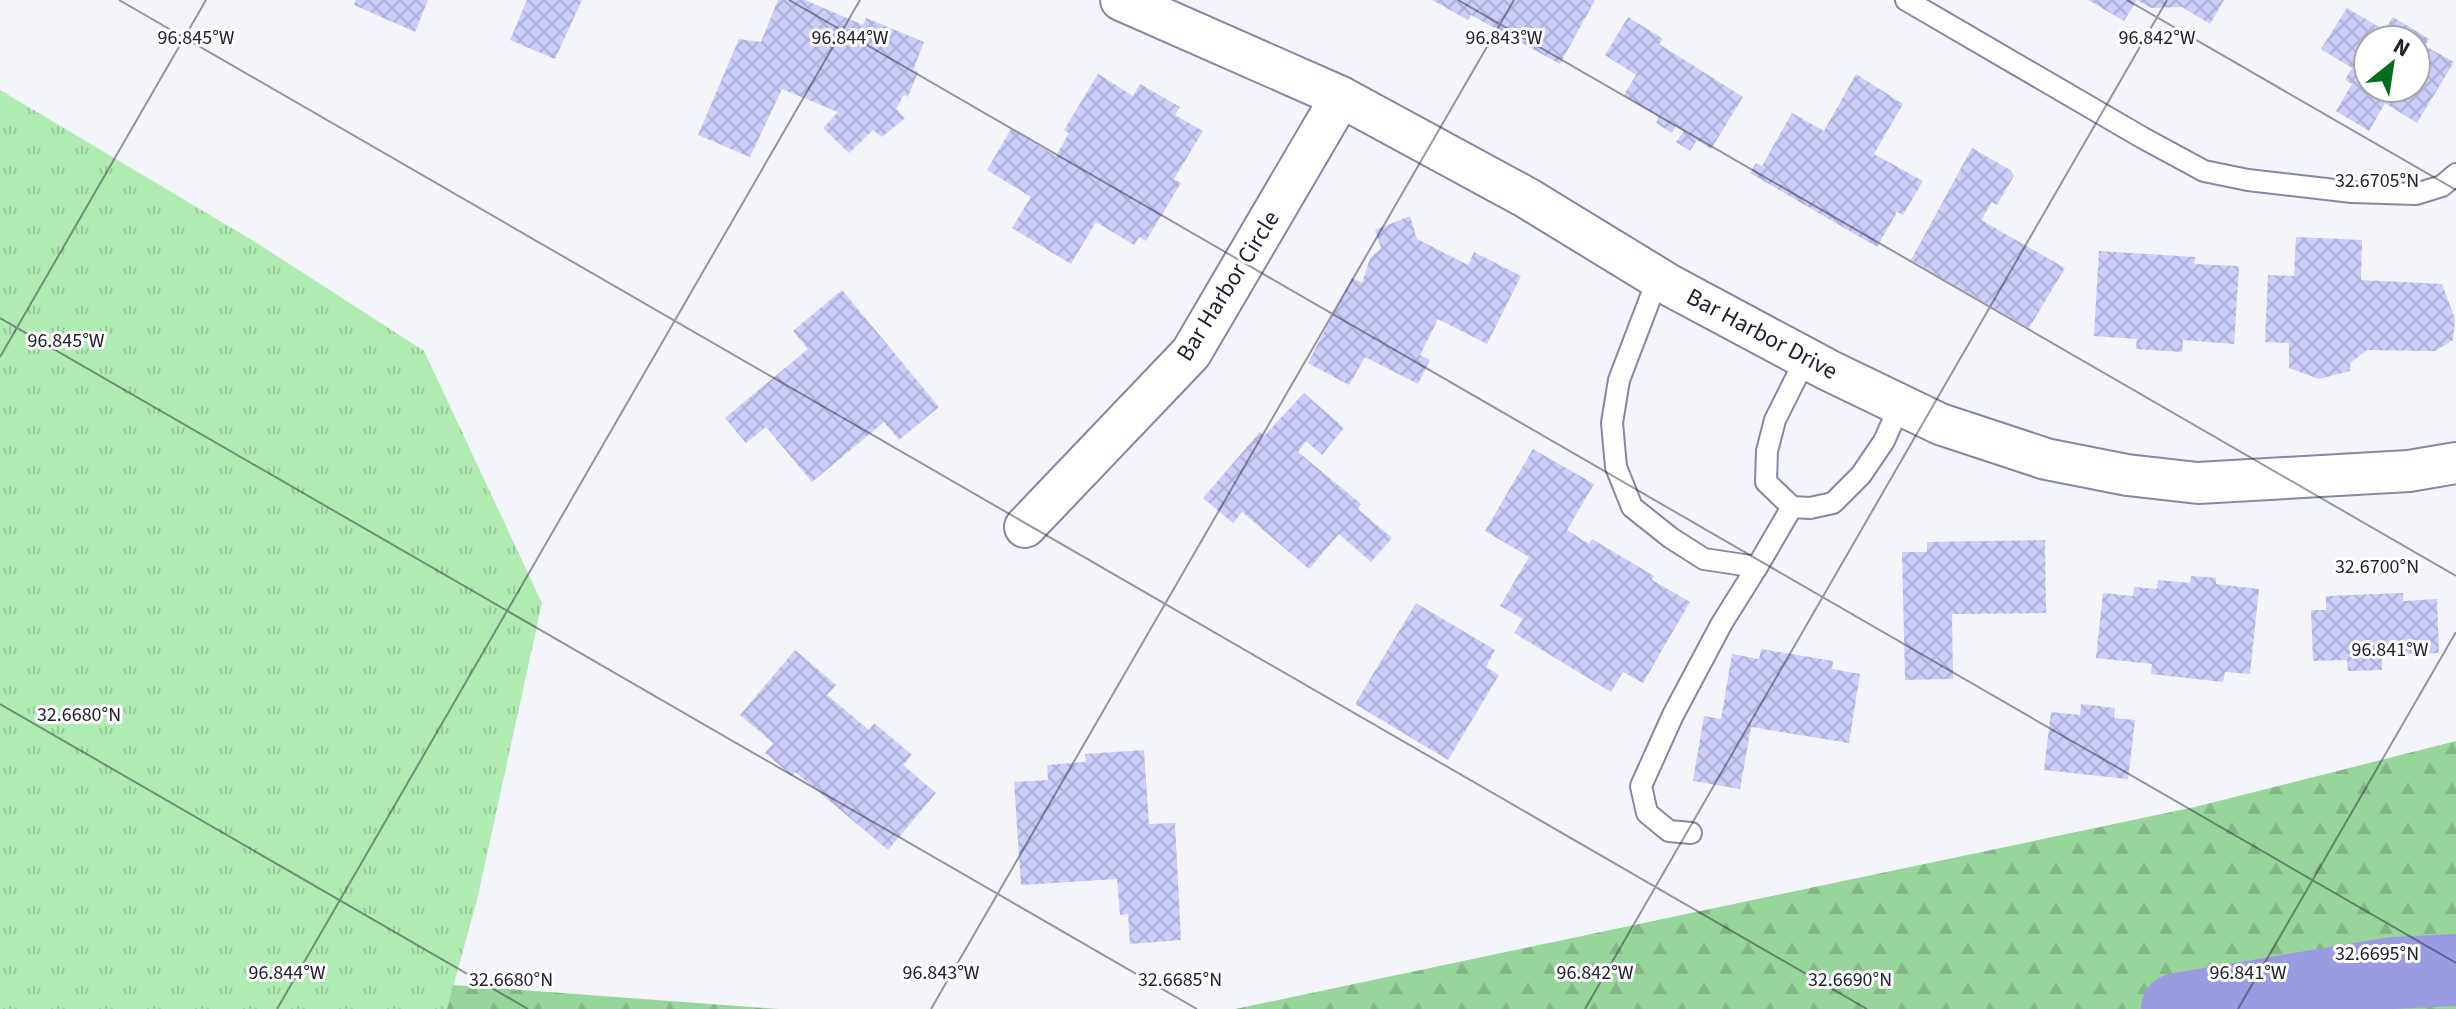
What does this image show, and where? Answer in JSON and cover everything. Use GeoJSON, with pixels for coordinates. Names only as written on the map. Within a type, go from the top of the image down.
{"type":"FeatureCollection","features":[{"type":"Feature","properties":{"kind":"street","name":"Bar Harbor Drive"},"geometry":{"type":"LineString","coordinates":[[1121,0],[1341,97],[1527,198],[1658,278],[1806,358],[1940,424],[2046,459],[2127,475],[2198,483],[2409,471],[2456,463]]}},
{"type":"Feature","properties":{"kind":"street","name":"Bar Harbor Circle"},"geometry":{"type":"LineString","coordinates":[[1025,527],[1191,353],[1341,97]]}},
{"type":"Feature","properties":{"kind":"lane"},"geometry":{"type":"LineString","coordinates":[[1906,0],[2204,171],[2248,180],[2352,192],[2416,194],[2442,186],[2456,174]]}},
{"type":"Feature","properties":{"kind":"lane"},"geometry":{"type":"LineString","coordinates":[[1658,278],[1619,380],[1612,423],[1616,467],[1632,507],[1671,538],[1704,559],[1757,567]]}},
{"type":"Feature","properties":{"kind":"lane"},"geometry":{"type":"LineString","coordinates":[[1806,358],[1775,420],[1767,451],[1766,482],[1792,507],[1810,508],[1833,503],[1861,475],[1884,441],[1900,405]]}},
{"type":"Feature","properties":{"kind":"lane"},"geometry":{"type":"LineString","coordinates":[[1691,833],[1669,831],[1647,813],[1641,786],[1673,715],[1722,623],[1792,507]]}},
{"type":"Feature","properties":{"kind":"green space"},"geometry":{"type":"Polygon","coordinates":[[[0,90],[260,245],[424,351],[542,603],[477,900],[447,1009],[0,1009],[0,90]]]}},
{"type":"Feature","properties":{"kind":"green space"},"geometry":{"type":"Polygon","coordinates":[[[2456,741],[2456,1009],[1235,1009],[2195,807],[2456,741]]]}},
{"type":"Feature","properties":{"kind":"green space"},"geometry":{"type":"Polygon","coordinates":[[[453,985],[779,1009],[447,1009],[453,985]]]}},
{"type":"Feature","properties":{"kind":"building"},"geometry":{"type":"Polygon","coordinates":[[[356,0],[428,0],[415,32],[354,5],[356,0]]]}},
{"type":"Feature","properties":{"kind":"building"},"geometry":{"type":"Polygon","coordinates":[[[527,0],[582,0],[555,59],[510,40],[527,0]]]}},
{"type":"Feature","properties":{"kind":"building"},"geometry":{"type":"Polygon","coordinates":[[[778,0],[805,0],[863,25],[866,18],[924,42],[913,70],[918,72],[908,97],[904,95],[896,109],[905,118],[882,137],[873,130],[849,153],[823,128],[838,112],[782,89],[750,157],[698,135],[739,39],[761,42],[778,0]]]}},
{"type":"Feature","properties":{"kind":"building"},"geometry":{"type":"Polygon","coordinates":[[[1432,0],[1595,0],[1560,64],[1471,15],[1468,20],[1432,0]]]}},
{"type":"Feature","properties":{"kind":"building"},"geometry":{"type":"Polygon","coordinates":[[[2088,0],[2137,0],[2124,21],[2088,0]]]}},
{"type":"Feature","properties":{"kind":"building"},"geometry":{"type":"Polygon","coordinates":[[[2137,0],[2224,0],[2210,24],[2182,7],[2151,8],[2137,0]]]}},
{"type":"Feature","properties":{"kind":"building"},"geometry":{"type":"Polygon","coordinates":[[[2347,8],[2374,24],[2352,24],[2352,68],[2321,49],[2347,8]]]}},
{"type":"Feature","properties":{"kind":"building"},"geometry":{"type":"Polygon","coordinates":[[[1628,17],[1663,39],[1659,44],[1743,97],[1711,149],[1697,140],[1690,151],[1676,142],[1684,131],[1676,126],[1672,133],[1656,123],[1659,117],[1624,95],[1636,75],[1605,55],[1628,17]]]}},
{"type":"Feature","properties":{"kind":"building"},"geometry":{"type":"Polygon","coordinates":[[[2393,17],[2404,24],[2388,24],[2393,17]]]}},
{"type":"Feature","properties":{"kind":"building"},"geometry":{"type":"Polygon","coordinates":[[[2432,50],[2454,62],[2432,98],[2432,50]]]}},
{"type":"Feature","properties":{"kind":"building"},"geometry":{"type":"Polygon","coordinates":[[[2352,68],[2352,84],[2345,80],[2352,68]]]}},
{"type":"Feature","properties":{"kind":"building"},"geometry":{"type":"Polygon","coordinates":[[[1098,74],[1133,96],[1140,84],[1180,107],[1175,115],[1203,131],[1174,179],[1181,183],[1146,241],[1139,237],[1134,245],[1096,222],[1071,264],[1012,228],[1031,197],[987,170],[1011,129],[1056,156],[1069,133],[1064,130],[1098,74]]]}},
{"type":"Feature","properties":{"kind":"building"},"geometry":{"type":"Polygon","coordinates":[[[1856,74],[1903,104],[1874,154],[1923,181],[1903,215],[1897,212],[1877,247],[1750,173],[1756,163],[1762,166],[1792,113],[1824,131],[1856,74]]]}},
{"type":"Feature","properties":{"kind":"building"},"geometry":{"type":"Polygon","coordinates":[[[2352,84],[2352,104],[2384,104],[2369,131],[2336,111],[2352,84]]]}},
{"type":"Feature","properties":{"kind":"building"},"geometry":{"type":"Polygon","coordinates":[[[2387,104],[2429,104],[2417,123],[2387,104]]]}},
{"type":"Feature","properties":{"kind":"building"},"geometry":{"type":"Polygon","coordinates":[[[1972,148],[2010,170],[2014,176],[1997,205],[1992,202],[1981,220],[2065,268],[2029,328],[1911,260],[1972,148]]]}},
{"type":"Feature","properties":{"kind":"building"},"geometry":{"type":"Polygon","coordinates":[[[1410,216],[1417,239],[1468,265],[1474,252],[1521,276],[1487,344],[1438,319],[1420,355],[1430,360],[1418,384],[1365,357],[1349,385],[1308,363],[1352,278],[1362,283],[1370,258],[1381,248],[1375,230],[1410,216]]]}},
{"type":"Feature","properties":{"kind":"building"},"geometry":{"type":"Polygon","coordinates":[[[2296,237],[2362,240],[2361,280],[2442,284],[2455,319],[2453,340],[2435,351],[2367,350],[2350,363],[2350,371],[2319,379],[2289,368],[2289,343],[2265,342],[2268,275],[2294,276],[2296,237]]]}},
{"type":"Feature","properties":{"kind":"building"},"geometry":{"type":"Polygon","coordinates":[[[2099,251],[2195,257],[2194,264],[2239,266],[2234,344],[2183,340],[2182,352],[2136,349],[2137,339],[2094,336],[2099,251]]]}},
{"type":"Feature","properties":{"kind":"building"},"geometry":{"type":"Polygon","coordinates":[[[842,290],[939,407],[899,440],[884,422],[812,482],[766,427],[746,443],[725,418],[808,349],[793,331],[842,290]]]}},
{"type":"Feature","properties":{"kind":"building"},"geometry":{"type":"Polygon","coordinates":[[[1304,393],[1344,428],[1322,455],[1306,441],[1298,452],[1361,504],[1358,509],[1392,538],[1371,562],[1339,534],[1309,569],[1242,512],[1233,523],[1203,498],[1260,432],[1264,436],[1304,393]]]}},
{"type":"Feature","properties":{"kind":"building"},"geometry":{"type":"Polygon","coordinates":[[[1533,449],[1594,484],[1567,530],[1589,544],[1592,539],[1654,576],[1652,580],[1690,602],[1643,683],[1623,672],[1611,692],[1514,633],[1523,619],[1500,606],[1529,557],[1485,531],[1533,449]]]}},
{"type":"Feature","properties":{"kind":"building"},"geometry":{"type":"Polygon","coordinates":[[[2045,540],[2046,613],[1952,614],[1953,679],[1905,680],[1902,552],[1927,552],[1927,542],[2045,540]]]}},
{"type":"Feature","properties":{"kind":"building"},"geometry":{"type":"Polygon","coordinates":[[[2191,576],[2216,578],[2216,584],[2259,589],[2250,674],[2225,672],[2223,682],[2151,674],[2152,664],[2096,658],[2103,593],[2133,596],[2134,587],[2157,589],[2158,580],[2190,583],[2191,576]]]}},
{"type":"Feature","properties":{"kind":"building"},"geometry":{"type":"Polygon","coordinates":[[[2403,593],[2403,601],[2437,599],[2439,653],[2382,655],[2382,670],[2348,671],[2347,660],[2313,661],[2311,610],[2326,610],[2326,596],[2403,593]]]}},
{"type":"Feature","properties":{"kind":"building"},"geometry":{"type":"Polygon","coordinates":[[[1416,603],[1495,650],[1486,667],[1499,675],[1448,760],[1355,704],[1416,603]]]}},
{"type":"Feature","properties":{"kind":"building"},"geometry":{"type":"Polygon","coordinates":[[[1761,649],[1833,661],[1832,669],[1860,674],[1849,743],[1751,727],[1740,789],[1693,781],[1704,716],[1721,719],[1732,654],[1759,659],[1761,649]]]}},
{"type":"Feature","properties":{"kind":"building"},"geometry":{"type":"Polygon","coordinates":[[[795,650],[836,685],[827,695],[869,730],[874,723],[912,755],[903,765],[936,793],[888,850],[795,772],[792,776],[765,753],[773,743],[740,715],[795,650]]]}},
{"type":"Feature","properties":{"kind":"building"},"geometry":{"type":"Polygon","coordinates":[[[2081,704],[2115,708],[2114,718],[2135,720],[2128,779],[2044,770],[2051,712],[2080,715],[2081,704]]]}},
{"type":"Feature","properties":{"kind":"building"},"geometry":{"type":"Polygon","coordinates":[[[1144,750],[1149,824],[1175,823],[1181,940],[1130,944],[1128,914],[1120,915],[1117,879],[1021,885],[1014,782],[1048,780],[1047,765],[1086,762],[1085,754],[1144,750]]]}},
{"type":"Feature","properties":{"kind":"waterway"},"geometry":{"type":"LineString","coordinates":[[2177,1009],[2393,973],[2456,970]]}}]}
